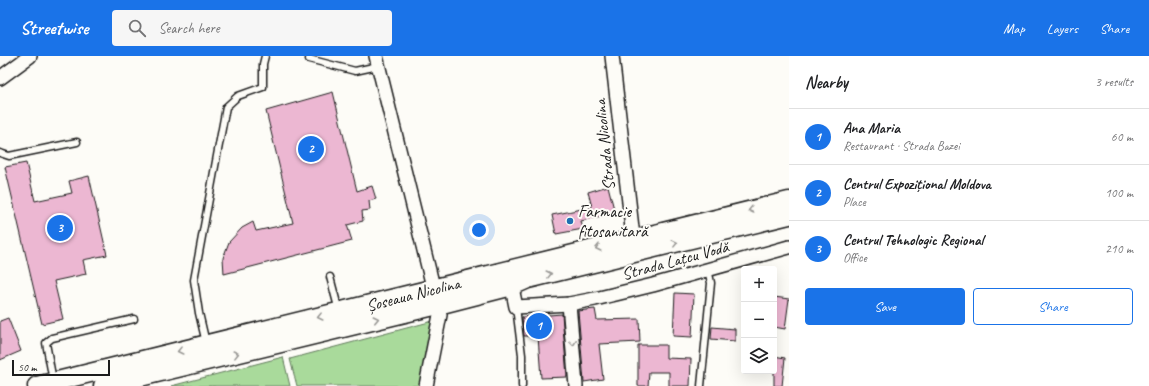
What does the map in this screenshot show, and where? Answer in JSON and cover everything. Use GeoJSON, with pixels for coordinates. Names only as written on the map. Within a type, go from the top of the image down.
{"type":"FeatureCollection","features":[{"type":"Feature","properties":{"kind":"main road","name":"Șoseaua Nicolina"},"geometry":{"type":"LineString","coordinates":[[48,385],[209,352],[510,278],[635,246],[789,201]]}},
{"type":"Feature","properties":{"kind":"main road","name":"Șoseaua Nicolina"},"geometry":{"type":"LineString","coordinates":[[635,246],[789,215]]}},
{"type":"Feature","properties":{"kind":"main road","name":"Șoseaua Nicolina"},"geometry":{"type":"LineString","coordinates":[[103,386],[209,352]]}},
{"type":"Feature","properties":{"kind":"street"},"geometry":{"type":"LineString","coordinates":[[0,78],[30,56]]}},
{"type":"Feature","properties":{"kind":"street","name":"Strada Nicolina"},"geometry":{"type":"LineString","coordinates":[[612,56],[635,246]]}},
{"type":"Feature","properties":{"kind":"street"},"geometry":{"type":"LineString","coordinates":[[377,61],[440,315],[426,386]]}},
{"type":"Feature","properties":{"kind":"street","name":"Strada Lațcu Vodă"},"geometry":{"type":"LineString","coordinates":[[516,307],[569,304],[653,286],[789,247]]}},
{"type":"Feature","properties":{"kind":"street"},"geometry":{"type":"LineString","coordinates":[[510,278],[516,307]]}},
{"type":"Feature","properties":{"kind":"street"},"geometry":{"type":"LineString","coordinates":[[569,304],[576,386]]}},
{"type":"Feature","properties":{"kind":"lane"},"geometry":{"type":"LineString","coordinates":[[209,352],[199,313],[194,280],[226,106],[238,96],[263,87],[263,64],[265,56]]}},
{"type":"Feature","properties":{"kind":"lane"},"geometry":{"type":"LineString","coordinates":[[309,60],[355,71],[377,61]]}},
{"type":"Feature","properties":{"kind":"lane"},"geometry":{"type":"LineString","coordinates":[[0,153],[9,156],[77,142]]}},
{"type":"Feature","properties":{"kind":"lane"},"geometry":{"type":"LineString","coordinates":[[701,386],[711,282],[708,269]]}},
{"type":"Feature","properties":{"kind":"lane"},"geometry":{"type":"LineString","coordinates":[[330,277],[341,319]]}},
{"type":"Feature","properties":{"kind":"lane"},"geometry":{"type":"LineString","coordinates":[[516,307],[522,356],[522,386]]}},
{"type":"Feature","properties":{"kind":"lane"},"geometry":{"type":"LineString","coordinates":[[48,385],[46,343],[52,338],[134,319]]}},
{"type":"Feature","properties":{"kind":"green space"},"geometry":{"type":"Polygon","coordinates":[[[433,321],[419,386],[297,386],[290,359],[433,321]]]}},
{"type":"Feature","properties":{"kind":"green space"},"geometry":{"type":"Polygon","coordinates":[[[283,357],[290,386],[171,386],[283,357]]]}},
{"type":"Feature","properties":{"kind":"building"},"geometry":{"type":"Polygon","coordinates":[[[333,92],[357,191],[372,186],[376,199],[369,201],[370,210],[362,211],[363,221],[347,225],[352,241],[224,274],[223,258],[229,242],[242,228],[253,222],[256,231],[293,223],[266,111],[333,92]]]}},
{"type":"Feature","properties":{"kind":"building"},"geometry":{"type":"Polygon","coordinates":[[[26,163],[35,201],[72,193],[69,181],[89,176],[107,255],[83,260],[86,274],[54,281],[63,319],[42,324],[5,167],[26,163]]]}},
{"type":"Feature","properties":{"kind":"building"},"geometry":{"type":"Polygon","coordinates":[[[608,186],[615,213],[581,221],[583,229],[556,234],[552,215],[592,207],[588,192],[608,186]]]}},
{"type":"Feature","properties":{"kind":"building"},"geometry":{"type":"Polygon","coordinates":[[[675,293],[694,294],[692,337],[673,336],[675,293]]]}},
{"type":"Feature","properties":{"kind":"building"},"geometry":{"type":"Polygon","coordinates":[[[777,297],[789,299],[785,329],[777,328],[777,297]]]}},
{"type":"Feature","properties":{"kind":"building"},"geometry":{"type":"Polygon","coordinates":[[[595,309],[597,320],[639,319],[640,342],[599,344],[603,379],[584,382],[578,311],[595,309]]]}},
{"type":"Feature","properties":{"kind":"building"},"geometry":{"type":"Polygon","coordinates":[[[562,314],[567,377],[541,378],[538,336],[524,336],[522,317],[562,314]]]}},
{"type":"Feature","properties":{"kind":"building"},"geometry":{"type":"Polygon","coordinates":[[[8,318],[21,351],[0,360],[0,321],[8,318]]]}},
{"type":"Feature","properties":{"kind":"building"},"geometry":{"type":"Polygon","coordinates":[[[712,327],[735,329],[735,341],[711,339],[712,327]]]}},
{"type":"Feature","properties":{"kind":"building"},"geometry":{"type":"Polygon","coordinates":[[[638,345],[666,345],[666,358],[691,359],[690,386],[669,386],[669,372],[649,372],[648,386],[638,386],[638,345]]]}},
{"type":"Feature","properties":{"kind":"building"},"geometry":{"type":"Polygon","coordinates":[[[777,357],[785,358],[782,386],[774,386],[774,374],[777,374],[777,357]]]}},
{"type":"Feature","properties":{"kind":"place","name":"Centrul Expozițional Moldova"},"geometry":{"type":"Point","coordinates":[311,149]}},
{"type":"Feature","properties":{"kind":"place","name":"Farmacie fitosanitară"},"geometry":{"type":"Point","coordinates":[570,221]}},
{"type":"Feature","properties":{"kind":"place","name":"Centrul Tehnologic Regional"},"geometry":{"type":"Point","coordinates":[60,228]}},
{"type":"Feature","properties":{"kind":"place","name":"Ana Maria"},"geometry":{"type":"Point","coordinates":[539,326]}}]}
